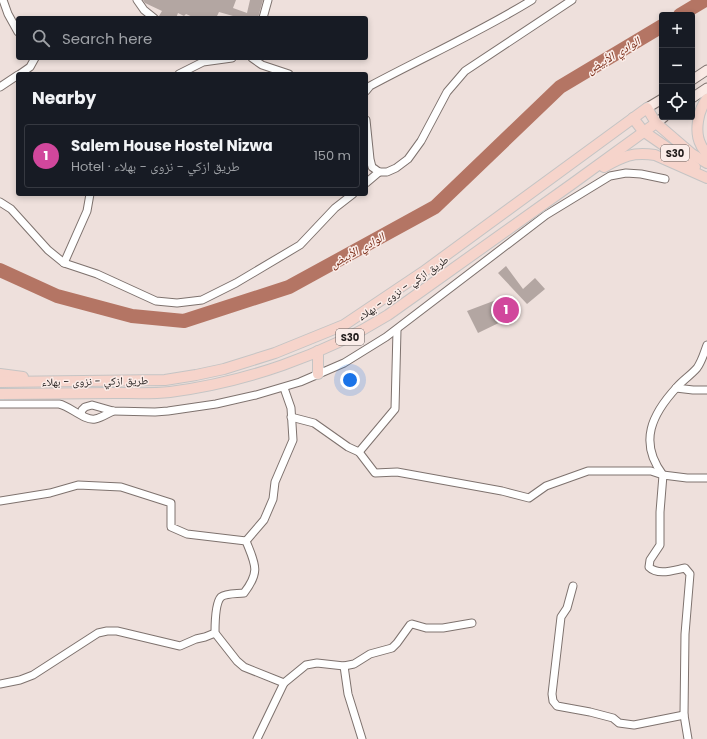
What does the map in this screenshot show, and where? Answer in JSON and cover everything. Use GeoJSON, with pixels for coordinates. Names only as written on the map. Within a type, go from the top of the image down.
{"type":"FeatureCollection","features":[{"type":"Feature","properties":{"kind":"main road"},"geometry":{"type":"LineString","coordinates":[[707,99],[700,114],[697,129],[701,145],[707,153]]}},
{"type":"Feature","properties":{"kind":"main road","name":"طريق ازكي - نزوى - بهلاء"},"geometry":{"type":"LineString","coordinates":[[0,382],[165,380],[196,375],[224,369],[275,353],[344,325],[423,272],[647,108]]}},
{"type":"Feature","properties":{"kind":"main road","name":"S30"},"geometry":{"type":"LineString","coordinates":[[647,108],[659,119]]}},
{"type":"Feature","properties":{"kind":"main road","name":"S30"},"geometry":{"type":"LineString","coordinates":[[633,118],[643,131],[707,175]]}},
{"type":"Feature","properties":{"kind":"main road","name":"طريق ازكي - نزوى - بهلاء"},"geometry":{"type":"LineString","coordinates":[[0,394],[168,392],[234,380],[293,362],[368,328],[388,315],[660,120]]}},
{"type":"Feature","properties":{"kind":"main road","name":"S30"},"geometry":{"type":"LineString","coordinates":[[660,120],[692,154],[707,163]]}},
{"type":"Feature","properties":{"kind":"main road"},"geometry":{"type":"LineString","coordinates":[[572,184],[624,156],[640,153],[655,154],[707,178]]}},
{"type":"Feature","properties":{"kind":"main road"},"geometry":{"type":"LineString","coordinates":[[318,351],[318,374]]}},
{"type":"Feature","properties":{"kind":"main road"},"geometry":{"type":"LineString","coordinates":[[0,374],[62,382]]}},
{"type":"Feature","properties":{"kind":"street"},"geometry":{"type":"LineString","coordinates":[[3,0],[8,14],[16,28]]}},
{"type":"Feature","properties":{"kind":"street"},"geometry":{"type":"LineString","coordinates":[[137,0],[144,10],[152,16]]}},
{"type":"Feature","properties":{"kind":"street"},"geometry":{"type":"LineString","coordinates":[[264,16],[268,0]]}},
{"type":"Feature","properties":{"kind":"street"},"geometry":{"type":"LineString","coordinates":[[368,88],[411,64],[485,27],[532,0]]}},
{"type":"Feature","properties":{"kind":"street"},"geometry":{"type":"LineString","coordinates":[[368,140],[372,167],[379,172],[387,172],[396,168],[408,159],[421,141],[447,92],[465,71],[572,0]]}},
{"type":"Feature","properties":{"kind":"street"},"geometry":{"type":"LineString","coordinates":[[23,72],[30,67],[34,60]]}},
{"type":"Feature","properties":{"kind":"street"},"geometry":{"type":"LineString","coordinates":[[182,72],[202,60]]}},
{"type":"Feature","properties":{"kind":"street"},"geometry":{"type":"LineString","coordinates":[[255,60],[262,65],[283,72]]}},
{"type":"Feature","properties":{"kind":"street"},"geometry":{"type":"LineString","coordinates":[[695,78],[707,70]]}},
{"type":"Feature","properties":{"kind":"street"},"geometry":{"type":"LineString","coordinates":[[0,87],[16,77]]}},
{"type":"Feature","properties":{"kind":"street"},"geometry":{"type":"LineString","coordinates":[[695,96],[707,88]]}},
{"type":"Feature","properties":{"kind":"street"},"geometry":{"type":"LineString","coordinates":[[647,108],[659,101]]}},
{"type":"Feature","properties":{"kind":"street"},"geometry":{"type":"LineString","coordinates":[[368,181],[379,172]]}},
{"type":"Feature","properties":{"kind":"street"},"geometry":{"type":"LineString","coordinates":[[81,414],[85,407],[92,405],[113,411],[168,411],[216,404],[284,388],[344,363],[397,330],[546,215],[610,176],[626,173],[641,174],[665,179]]}},
{"type":"Feature","properties":{"kind":"street"},"geometry":{"type":"LineString","coordinates":[[64,263],[87,211],[90,196]]}},
{"type":"Feature","properties":{"kind":"street"},"geometry":{"type":"LineString","coordinates":[[0,202],[11,209],[48,250],[64,263],[96,274],[156,301],[177,303],[202,300],[236,283],[300,245],[335,208],[350,196]]}},
{"type":"Feature","properties":{"kind":"street"},"geometry":{"type":"LineString","coordinates":[[359,452],[395,409],[397,330]]}},
{"type":"Feature","properties":{"kind":"street"},"geometry":{"type":"LineString","coordinates":[[688,739],[684,715],[685,634],[690,574],[685,568],[665,572],[653,571],[649,567],[649,564],[660,545],[662,475],[652,458],[650,432],[656,414],[676,388],[697,368],[707,345]]}},
{"type":"Feature","properties":{"kind":"street"},"geometry":{"type":"LineString","coordinates":[[246,541],[264,520],[273,499],[275,482],[293,440],[291,408],[284,388]]}},
{"type":"Feature","properties":{"kind":"street"},"geometry":{"type":"LineString","coordinates":[[676,388],[707,390]]}},
{"type":"Feature","properties":{"kind":"street"},"geometry":{"type":"LineString","coordinates":[[0,404],[59,404],[64,405],[87,418],[97,418],[113,411]]}},
{"type":"Feature","properties":{"kind":"street"},"geometry":{"type":"LineString","coordinates":[[291,417],[314,423],[348,447],[359,452],[375,473],[397,472],[502,491],[529,498],[546,486],[588,471],[651,471],[662,475],[687,478],[707,478]]}},
{"type":"Feature","properties":{"kind":"street"},"geometry":{"type":"LineString","coordinates":[[0,501],[50,493],[78,485],[121,487],[171,503],[171,527],[187,534],[246,541]]}},
{"type":"Feature","properties":{"kind":"street"},"geometry":{"type":"LineString","coordinates":[[246,541],[255,565],[253,582],[244,593],[226,595],[221,598],[217,604],[215,633],[236,661],[244,667],[284,683]]}},
{"type":"Feature","properties":{"kind":"street"},"geometry":{"type":"LineString","coordinates":[[573,586],[567,608],[561,617],[552,694],[553,701],[557,706],[590,712],[613,718],[619,723],[634,725],[684,715]]}},
{"type":"Feature","properties":{"kind":"street"},"geometry":{"type":"LineString","coordinates":[[257,739],[284,683],[306,665],[330,663],[344,666],[354,664],[370,654],[392,648],[397,644],[412,624],[426,628],[443,628],[472,623]]}},
{"type":"Feature","properties":{"kind":"street"},"geometry":{"type":"LineString","coordinates":[[0,684],[20,680],[33,675],[98,633],[117,631],[180,646],[215,633]]}},
{"type":"Feature","properties":{"kind":"street"},"geometry":{"type":"LineString","coordinates":[[344,666],[348,694],[362,739]]}},
{"type":"Feature","properties":{"kind":"building"},"geometry":{"type":"Polygon","coordinates":[[[143,0],[236,0],[233,8],[247,13],[250,0],[263,0],[259,16],[233,16],[219,12],[217,16],[190,16],[186,14],[184,16],[178,13],[177,16],[159,16],[162,11],[145,3],[143,0]]]}},
{"type":"Feature","properties":{"kind":"building"},"geometry":{"type":"Polygon","coordinates":[[[506,266],[523,289],[535,278],[545,289],[527,304],[498,273],[506,266]]]}},
{"type":"Feature","properties":{"kind":"building"},"geometry":{"type":"Polygon","coordinates":[[[504,297],[496,305],[502,306],[517,314],[478,333],[467,311],[504,297]]]}},
{"type":"Feature","properties":{"kind":"waterway","name":"الوادي الأبيض"},"geometry":{"type":"LineString","coordinates":[[685,12],[705,0]]}},
{"type":"Feature","properties":{"kind":"waterway","name":"الوادي الأبيض"},"geometry":{"type":"LineString","coordinates":[[0,270],[57,296],[132,316],[184,321],[289,287],[435,207],[560,87],[659,28]]}},
{"type":"Feature","properties":{"kind":"place","name":"Salem House Hostel Nizwa"},"geometry":{"type":"Point","coordinates":[506,310]}}]}
